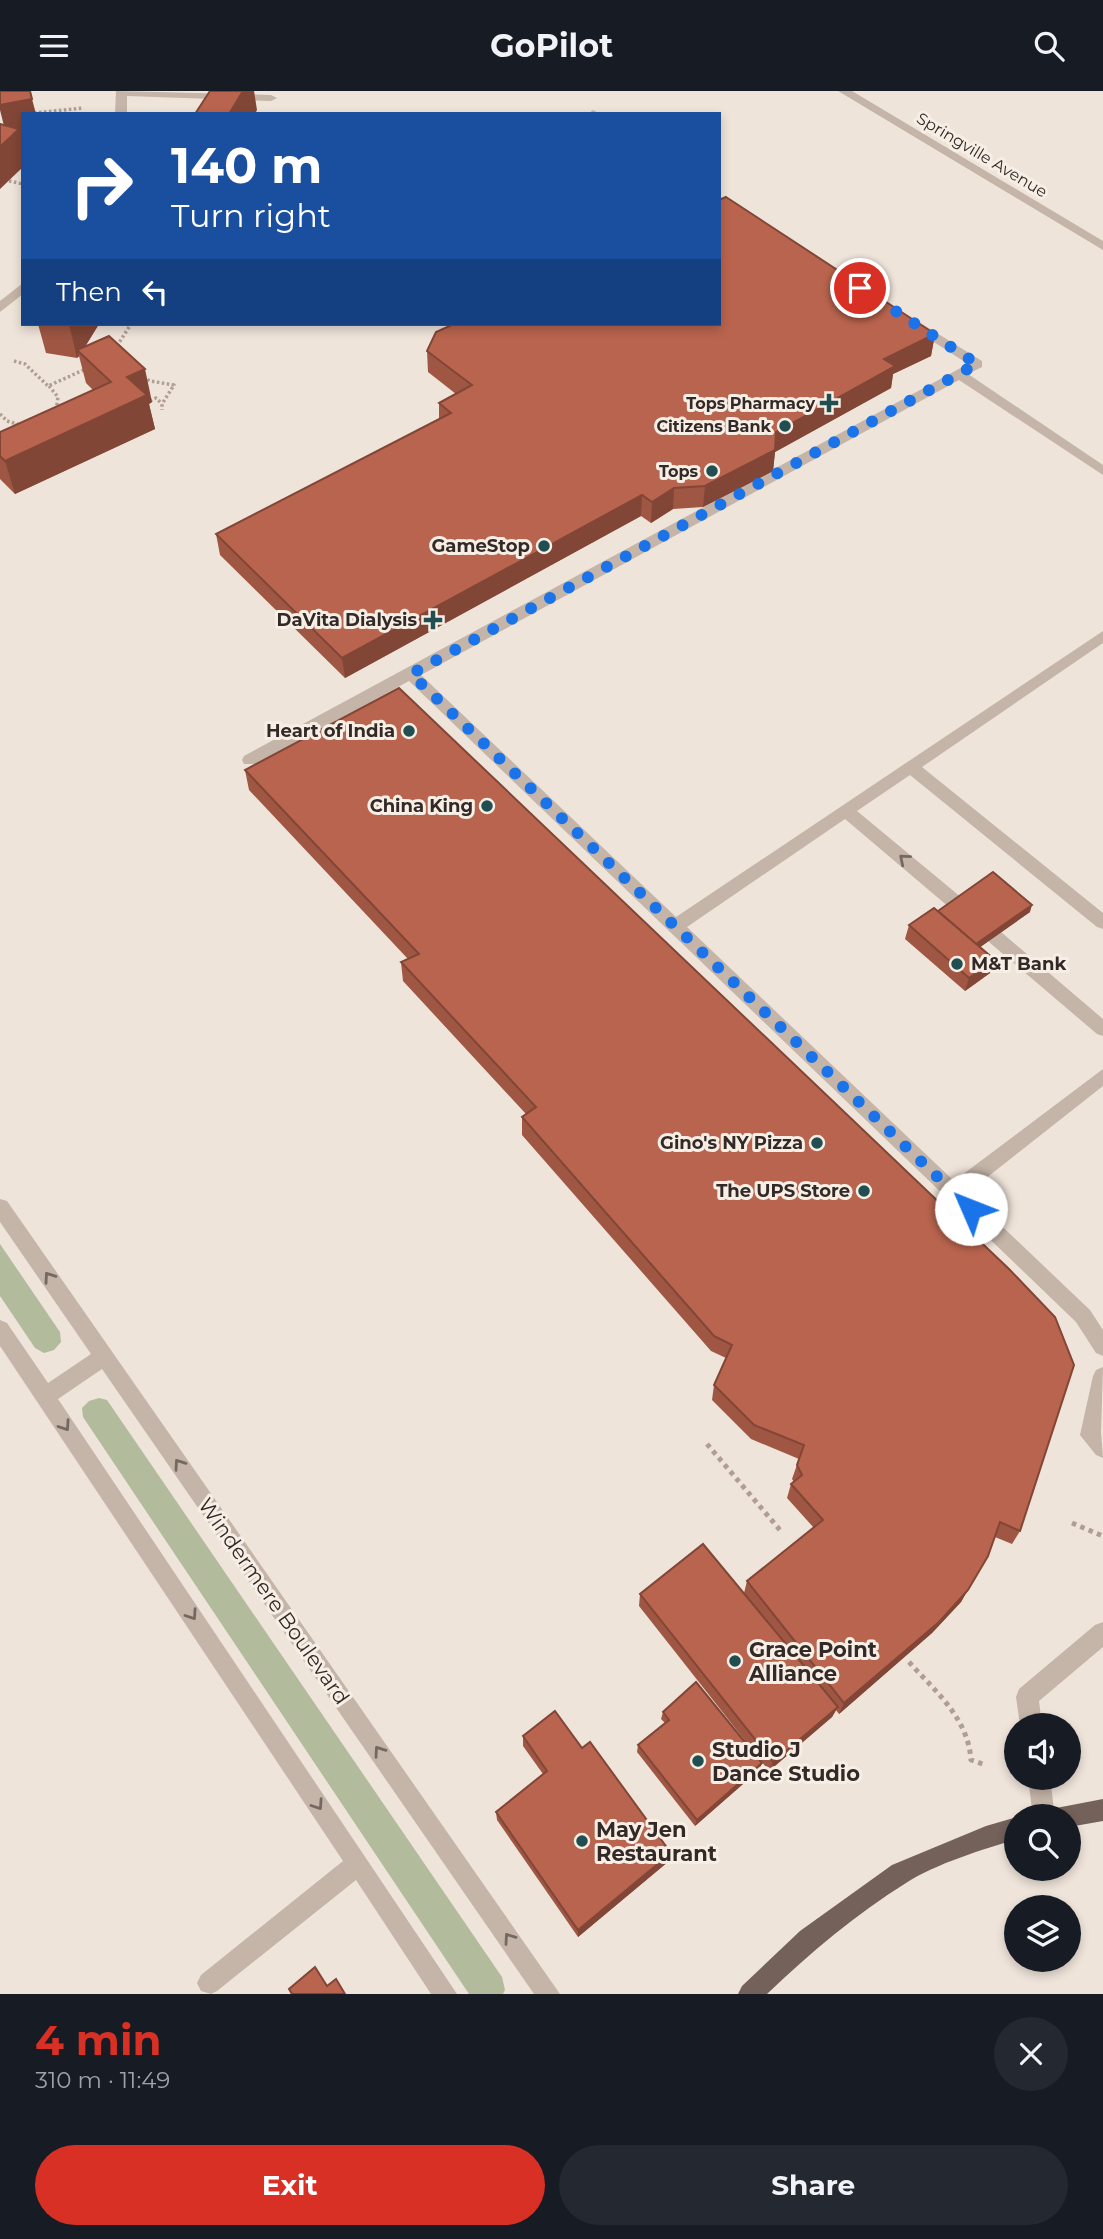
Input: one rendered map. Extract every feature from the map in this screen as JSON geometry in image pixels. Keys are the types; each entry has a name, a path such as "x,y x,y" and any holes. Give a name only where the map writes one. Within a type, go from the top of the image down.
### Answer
{"main road":[{"path":"1081,1814 1103,1810"},
{"path":"750,1994 808,1939 900,1873 1004,1832"}],"street":[{"path":"121,112 122,91 271,98"},
{"name":"Springville Avenue","path":"844,91 1103,246"},
{"path":"0,308 21,289"},
{"path":"250,760 977,364 906,318"},
{"path":"959,374 1103,471"},
{"path":"675,926 1103,636"},
{"path":"411,674 1083,1316 1103,1347"},
{"path":"911,767 1103,922"},
{"path":"846,810 956,903"},
{"path":"995,937 1103,1029"},
{"path":"953,1193 1103,1076"},
{"name":"Windermere Boulevard","path":"0,1207 548,1994"},
{"path":"0,1329 445,1994"},
{"path":"45,1396 104,1357"},
{"path":"1103,1376 1090,1435 1103,1448"},
{"path":"1029,1713 1027,1697 1103,1633"},
{"path":"209,1983 358,1864"}],"path":[{"path":"44,112 83,108"},
{"path":"9,181 21,184"},
{"path":"115,348 130,326"},
{"path":"14,361 34,371 60,402 54,413 48,417"},
{"path":"48,386 96,364"},
{"path":"138,374 150,381 174,385 162,407 156,398 150,401"},
{"path":"0,414 17,424 23,424"},
{"path":"14,431 17,424"},
{"path":"707,1444 780,1530"},
{"path":"1072,1523 1103,1536"},
{"path":"909,1662 966,1729 972,1744 971,1760 983,1764"}],"green space":[{"path":"0,1244 60,1332 61,1342 54,1350 44,1353 35,1348 0,1296"},
{"path":"99,1398 107,1400 502,1977 505,1990 503,1994 469,1994 83,1417 82,1408 89,1401"}],"building":[{"path":"0,91 30,91 32,99 0,105"},
{"path":"210,91 243,91 230,112 196,112"},
{"path":"0,124 19,129 0,147"},
{"path":"726,197 935,334 884,359 895,366 776,432 775,450 705,486 674,488 652,502 642,495 342,658 216,534 451,413 439,403 472,385 427,351 436,332 450,326 721,326 721,199"},
{"path":"109,336 145,369 127,377 147,395 5,461 0,456 0,432 111,382 77,350"},
{"path":"399,688 1009,1269 1055,1317 1074,1365 1020,1531 1000,1522 988,1556 968,1590 939,1622 844,1703 747,1581 823,1520 791,1484 802,1475 797,1465 804,1445 754,1425 714,1385 732,1345 714,1336 522,1117 536,1107 401,962 419,954 245,770"},
{"path":"993,872 1032,905 976,944 938,911"},
{"path":"934,908 995,960 969,978 909,925"},
{"name":"Grace Point Alliance","path":"703,1544 838,1707 773,1762 640,1594"},
{"name":"Studio J Dance Studio","path":"696,1682 762,1763 697,1820 638,1745 669,1720 663,1712"},
{"name":"May Jen Restaurant","path":"555,1711 582,1748 590,1742 671,1853 578,1930 496,1812 547,1771 523,1736"},
{"path":"315,1967 327,1986 336,1979 345,1994 292,1994 289,1989"}],"place":[{"name":"Tops Pharmacy","path":"829,403"},
{"name":"Citizens Bank","path":"785,426"},
{"name":"Tops","path":"712,471"},
{"name":"GameStop","path":"544,546"},
{"name":"DaVita Dialysis","path":"433,620"},
{"name":"Heart of India","path":"409,731"},
{"name":"China King","path":"487,806"},
{"name":"M&T Bank","path":"957,964"},
{"name":"Gino's NY Pizza","path":"817,1143"},
{"name":"The UPS Store","path":"864,1191"},
{"name":"Grace Point Alliance","path":"735,1661"},
{"name":"Studio J Dance Studio","path":"698,1761"},
{"name":"May Jen Restaurant","path":"582,1841"}],"route":[{"path":"860,288 977,364 411,674 971,1209"}]}
